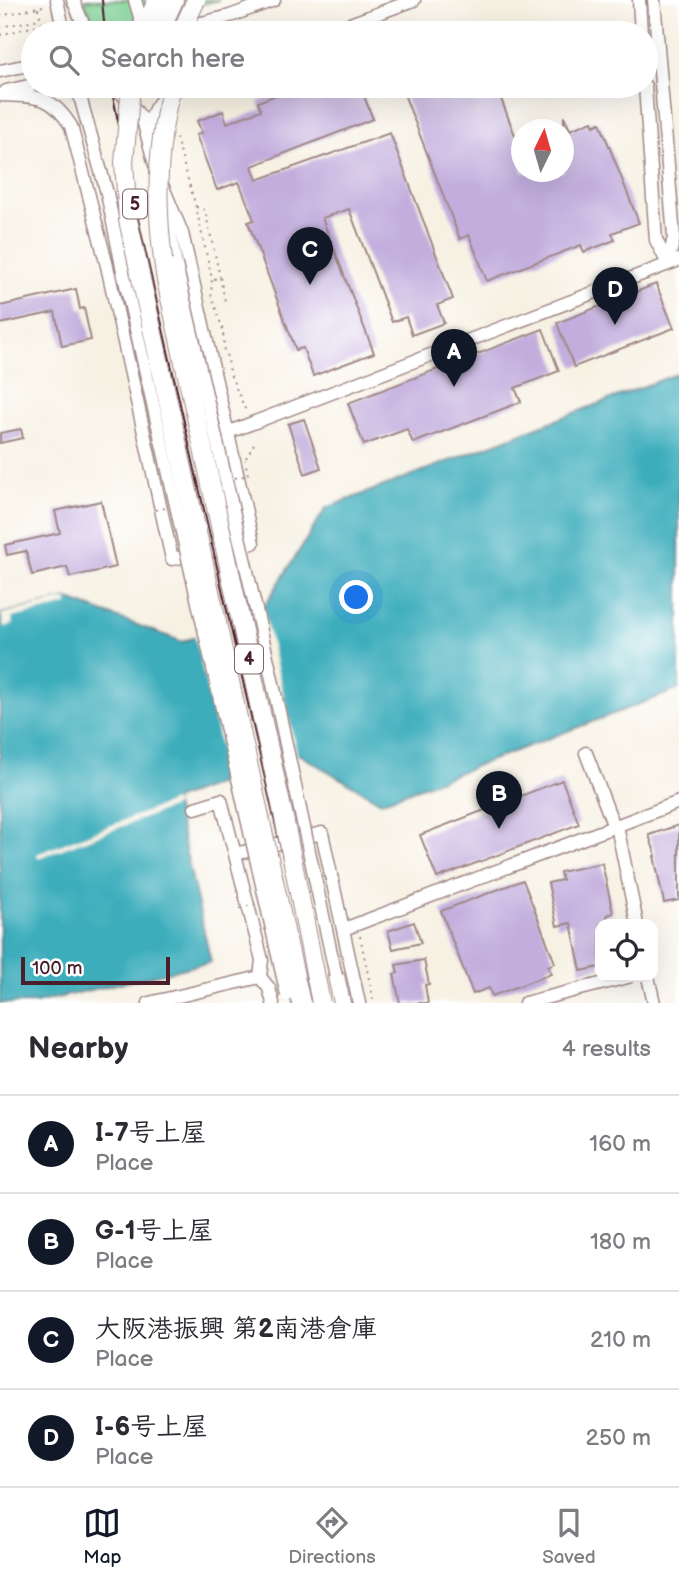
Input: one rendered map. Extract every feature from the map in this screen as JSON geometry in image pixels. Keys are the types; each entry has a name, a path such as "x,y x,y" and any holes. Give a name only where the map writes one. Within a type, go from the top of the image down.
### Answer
{"highway":[{"path":"147,21 156,0"},
{"path":"165,21 174,0"},
{"path":"186,21 196,0"},
{"path":"197,21 208,0"},
{"name":"4","path":"130,98 125,141 125,193 133,244 287,1001"},
{"name":"5","path":"141,98 135,149 135,196 149,322"},
{"name":"5","path":"161,98 154,144 152,192 159,262 172,316"},
{"name":"4","path":"170,98 160,148 158,193 160,238 172,316 283,813 321,1001"}],"main road":[{"path":"336,976 342,1003"}],"street":[{"path":"73,0 82,21"},
{"path":"135,0 141,21"},
{"path":"209,21 274,0"},
{"path":"359,21 414,0"},
{"path":"639,0 640,21"},
{"path":"654,0 656,21"},
{"path":"52,3 59,21"},
{"path":"658,47 674,237 673,262"},
{"path":"0,71 21,67"},
{"path":"0,94 21,88"},
{"path":"0,94 21,96"},
{"path":"40,98 61,110 71,126 107,266 172,559 253,543 182,233 156,169"},
{"path":"80,98 107,193 287,1001"},
{"path":"126,98 143,120 148,132 176,265 270,670 336,976"},
{"path":"148,132 156,104 162,98"},
{"path":"646,98 656,240 673,262"},
{"path":"229,432 673,262"},
{"path":"586,753 615,826 636,919"},
{"path":"195,808 221,800 262,960 260,977 287,1001"},
{"path":"344,929 679,802"},
{"path":"235,854 322,833 359,1003"},
{"path":"149,1003 260,977"},
{"path":"525,1003 564,998 613,982"},
{"path":"649,982 654,1003"}],"path":[{"path":"0,16 52,3"},
{"path":"30,21 40,19 38,7"},
{"path":"0,27 21,23"},
{"path":"0,35 21,31"},
{"path":"175,136 196,208 212,279 211,294 223,330 224,351 230,374 246,411"},
{"path":"196,208 205,210 225,301"},
{"path":"212,279 220,277"},
{"path":"232,479 248,475 245,460 254,444"},
{"path":"156,510 166,508"},
{"path":"240,908 258,903"},
{"path":"360,936 374,1003"}],"green space":[{"path":"84,0 219,0 134,21 95,21"}],"water":[{"path":"679,373 679,689 381,802 298,754 174,800 211,962 35,1003 0,1003 0,614 67,599 183,642 265,605 326,508"}],"pier":[{"path":"67,599 68,605 12,618 13,625 4,627 1,614"},
{"path":"262,603 298,758 229,784 194,633"},
{"path":"174,801 176,806 38,858 37,854"}],"building":[{"path":"268,98 365,98 373,119 252,166 257,180 390,133 453,299 437,305 444,323 412,335 406,317 392,322 349,209 322,218 374,353 313,376 303,348 296,350 248,222 254,220 239,182 217,190 196,135 202,133 197,121 223,111 227,123 261,110 258,102"},
{"path":"406,98 501,98 511,125 511,182 574,182 574,128 592,121 594,126 600,123 639,223 612,233 615,240 584,252 581,245 487,281 469,235 460,239"},
{"path":"656,284 674,328 574,367 557,323"},
{"path":"76,289 80,309 84,308 91,340 62,346 55,312 0,324 0,306"},
{"path":"543,329 559,371 515,388 521,402 413,443 407,429 364,445 348,403"},
{"path":"304,419 321,468 305,474 288,424"},
{"path":"21,429 23,438 0,443 0,433"},
{"path":"101,501 116,567 70,577 67,567 32,575 26,551 7,555 5,545 60,533 55,511"},
{"path":"562,780 579,824 437,878 420,835"},
{"path":"679,825 679,900 664,903 656,856 649,835"},
{"path":"602,863 613,913 607,915 608,919 595,919 595,968 581,971 571,923 557,926 548,883 562,880 560,872"},
{"path":"523,880 555,963 548,966 551,974 492,996 489,988 473,994 441,911"},
{"path":"414,922 421,943 393,949 388,931"},
{"path":"424,960 429,984 425,985 428,1003 400,1003 394,974 398,973 396,965"}],"tram line":[{"path":"102,0 104,21"},
{"path":"113,98 133,197 316,1003"}],"place":[{"name":"大阪港振興 第2南港倉庫","path":"310,285"},
{"name":"I-6号上屋","path":"615,325"},
{"name":"I-7号上屋","path":"454,387"},
{"name":"G-1号上屋","path":"499,829"}]}
